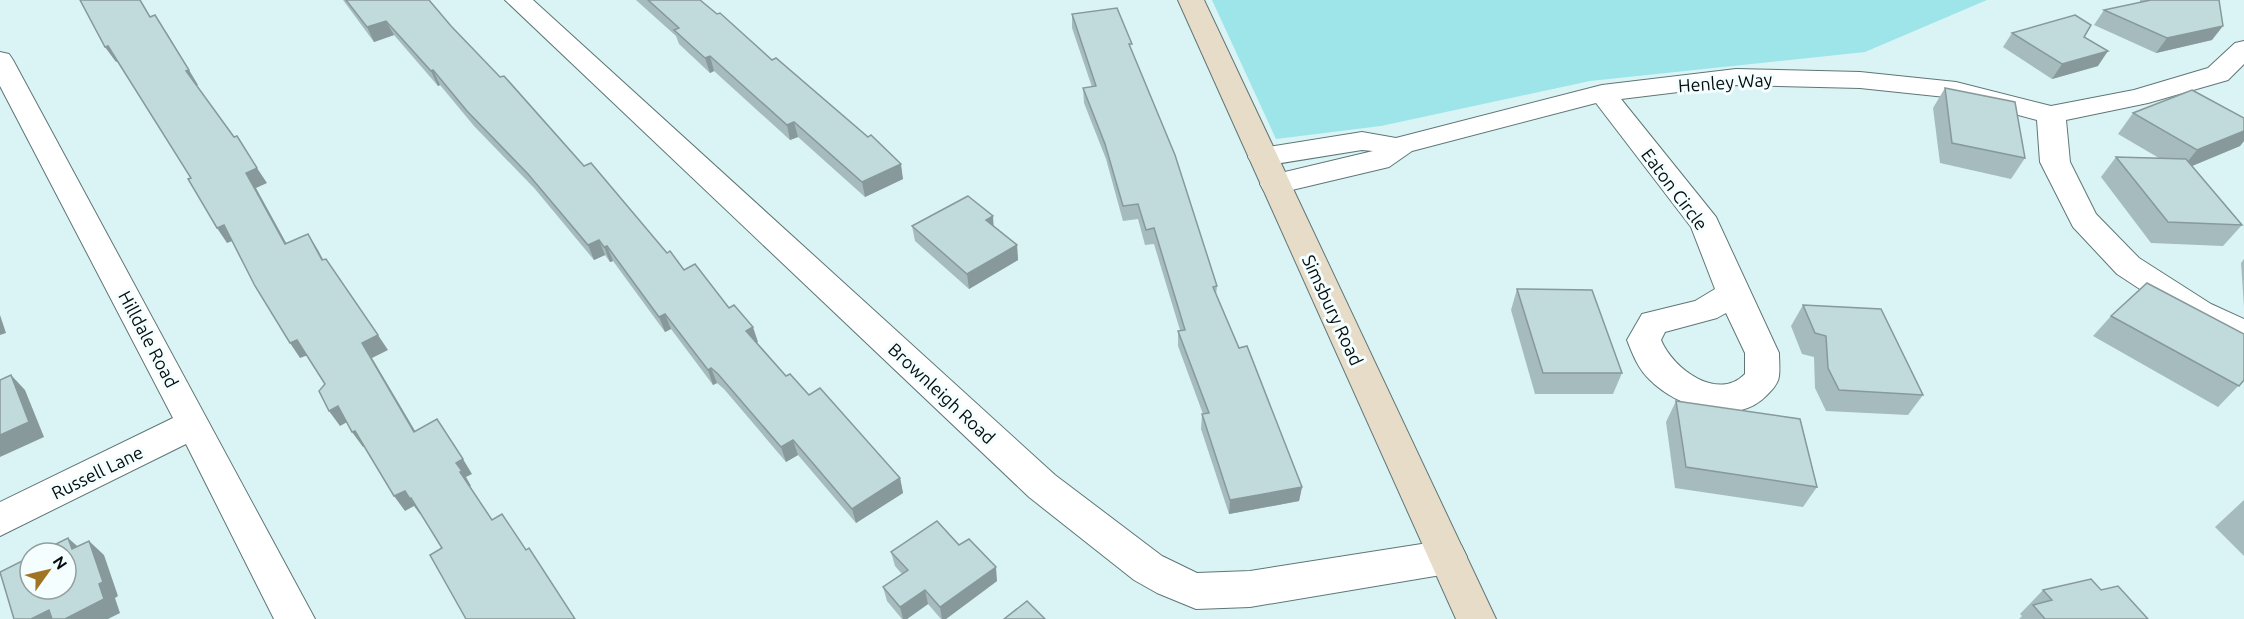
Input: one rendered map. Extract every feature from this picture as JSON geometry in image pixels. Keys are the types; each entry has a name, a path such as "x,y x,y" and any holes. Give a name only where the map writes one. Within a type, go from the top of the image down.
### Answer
{"main road":[{"name":"Simsbury Road","path":"1191,0 1476,619"}],"street":[{"name":"Brownleigh Road","path":"518,0 1042,486 1097,530 1171,581 1196,591 1230,591 1447,557"},
{"name":"Henley Way","path":"1269,170 1379,160 1402,145 1602,93 1736,77 1860,80 1956,90 2052,115 2138,97 2218,74 2244,49"},
{"name":"Hilldale Road","path":"0,60 296,619"},
{"name":"Eaton Circle","path":"1602,93 1705,224 1733,293"},
{"path":"2052,115 2055,162 2084,220 2128,266 2199,312 2244,333"},
{"name":"Russell Lane","path":"0,520 194,424"}],"shaded area":[{"path":"1212,0 1987,0 1865,52 1590,81 1381,126 1276,139"}],"building":[{"path":"80,0 140,0 150,17 155,15 189,70 186,71 234,137 237,136 257,168 246,173 285,244 308,234 322,260 326,259 378,335 362,343 414,432 437,419 463,459 456,463 462,471 460,472 492,520 502,514 526,550 529,548 575,619 466,619 430,555 442,548 411,498 405,491 394,496 355,431 352,432 338,406 329,411 319,391 325,384 297,340 290,343 255,286 224,225 217,228 188,179 191,178 108,46 105,47"},
{"path":"346,0 429,0 500,77 504,76 584,166 591,163 667,253 670,251 684,270 695,264 729,308 734,305 753,327 746,331 786,376 790,374 809,395 820,388 900,478 852,509 793,440 781,447 718,374 711,368 708,370 665,314 659,317 607,246 604,247 599,240 588,245 528,174 467,111 433,70 431,71 386,21 367,27"},
{"path":"648,0 700,0 717,14 720,13 772,60 776,58 868,137 871,135 901,164 862,182 794,122 787,125 710,56 705,58 674,30 679,28"},
{"path":"2151,0 2219,0 2223,26 2167,38 2104,10"},
{"path":"1117,8 1132,44 1129,44 1175,155 1217,286 1213,287 1239,348 1247,346 1302,487 1230,500 1202,414 1209,413 1178,331 1185,330 1154,228 1146,230 1138,204 1123,206 1105,144 1083,88 1096,86 1072,14"},
{"path":"2075,15 2091,25 2084,37 2108,51 2062,64 2012,33"},
{"path":"1945,88 2015,102 2025,158 1952,143"},
{"path":"2192,90 2244,118 2244,131 2197,150 2133,113"},
{"path":"2116,157 2186,159 2242,225 2168,222"},
{"path":"968,196 993,216 986,220 1017,245 967,274 912,226"},
{"path":"2147,283 2244,334 2244,380 2239,386 2111,316"},
{"path":"1517,289 1592,290 1622,373 1543,373"},
{"path":"1803,305 1881,309 1923,395 1839,390 1828,368 1826,336 1815,333"},
{"path":"11,375 29,422 0,435 0,380"},
{"path":"1676,401 1800,419 1817,487 1686,467"},
{"path":"937,521 959,545 969,539 996,567 940,607 925,590 900,607 883,587 908,570 891,552"},
{"path":"89,541 103,582 99,584 104,599 65,619 52,619 49,610 31,619 14,619 0,572 18,563 18,601 78,601 78,546"},
{"path":"2091,579 2101,590 2118,586 2148,619 2045,619 2033,605 2052,600 2043,590"},
{"path":"1027,601 1045,619 1004,619"}]}
